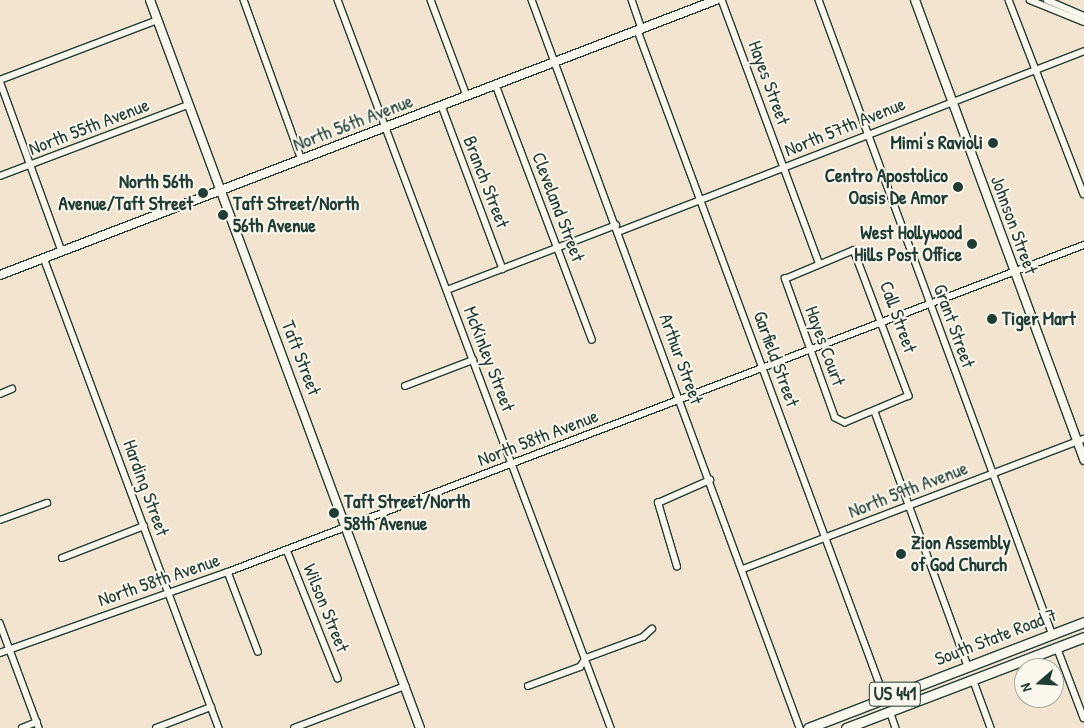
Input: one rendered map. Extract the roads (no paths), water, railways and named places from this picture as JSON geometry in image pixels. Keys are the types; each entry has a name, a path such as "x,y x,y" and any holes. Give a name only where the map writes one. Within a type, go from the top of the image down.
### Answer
{"main road":[{"name":"South State Road 7","path":"808,728 1084,622"},
{"name":"South State Road 7","path":"846,728 1084,637"},
{"path":"973,679 982,660"},
{"path":"957,685 968,666"}],"street":[{"name":"Taft Street","path":"150,0 420,728"},
{"path":"244,0 302,160"},
{"name":"McKinley Street","path":"338,0 384,128 447,290 611,728"},
{"path":"432,0 466,96"},
{"name":"Arthur Street","path":"532,0 800,728"},
{"name":"Garfield Street","path":"632,0 640,30 884,698"},
{"name":"North 56th Avenue","path":"0,275 716,0"},
{"name":"Hayes Street","path":"722,0 819,262"},
{"name":"Grant Street","path":"819,0 1052,634"},
{"name":"Johnson Street","path":"915,0 1014,272 1080,440 1084,460"},
{"path":"1009,0 1038,69 1084,194"},
{"path":"1030,0 1084,22"},
{"path":"1047,0 1084,16"},
{"path":"62,251 0,80 158,20"},
{"name":"North 57th Avenue","path":"447,290 558,247 702,200 1084,51"},
{"name":"Cleveland Street","path":"496,85 592,339"},
{"name":"North 55th Avenue","path":"0,176 188,105"},
{"name":"Branch Street","path":"442,106 503,268"},
{"name":"North 58th Avenue","path":"0,653 287,550 1084,245"},
{"name":"Call Street","path":"819,262 854,250 883,322 909,396 875,412"},
{"name":"Harding Street","path":"44,258 219,728"},
{"name":"Hayes Court","path":"819,262 785,279 810,350 840,422 875,412"},
{"path":"405,386 473,360"},
{"path":"0,394 12,389"},
{"path":"875,412 968,666"},
{"name":"North 59th Avenue","path":"743,569 1080,440"},
{"path":"677,567 658,503 710,480"},
{"path":"0,520 47,503"},
{"path":"62,558 144,526"},
{"name":"Wilson Street","path":"287,550 338,678"},
{"path":"228,572 258,651"},
{"path":"0,623 38,725 22,728"},
{"path":"528,686 580,667 586,658 643,637 652,629"},
{"path":"1057,647 1084,718"},
{"path":"973,679 992,728"},
{"path":"294,728 405,686"},
{"path":"156,728 212,707"},
{"path":"890,711 896,728"}],"place":[{"name":"Mimi's Ravioli","path":"993,143"},
{"name":"Centro Apostolico Oasis De Amor","path":"958,187"},
{"name":"North 56th Avenue/Taft Street","path":"203,193"},
{"name":"Taft Street/North 56th Avenue","path":"223,215"},
{"name":"West Hollywood Hills Post Office","path":"972,244"},
{"name":"Tiger Mart","path":"992,319"},
{"name":"Taft Street/North 58th Avenue","path":"334,513"},
{"name":"Zion Assembly of God Church","path":"901,554"}]}
